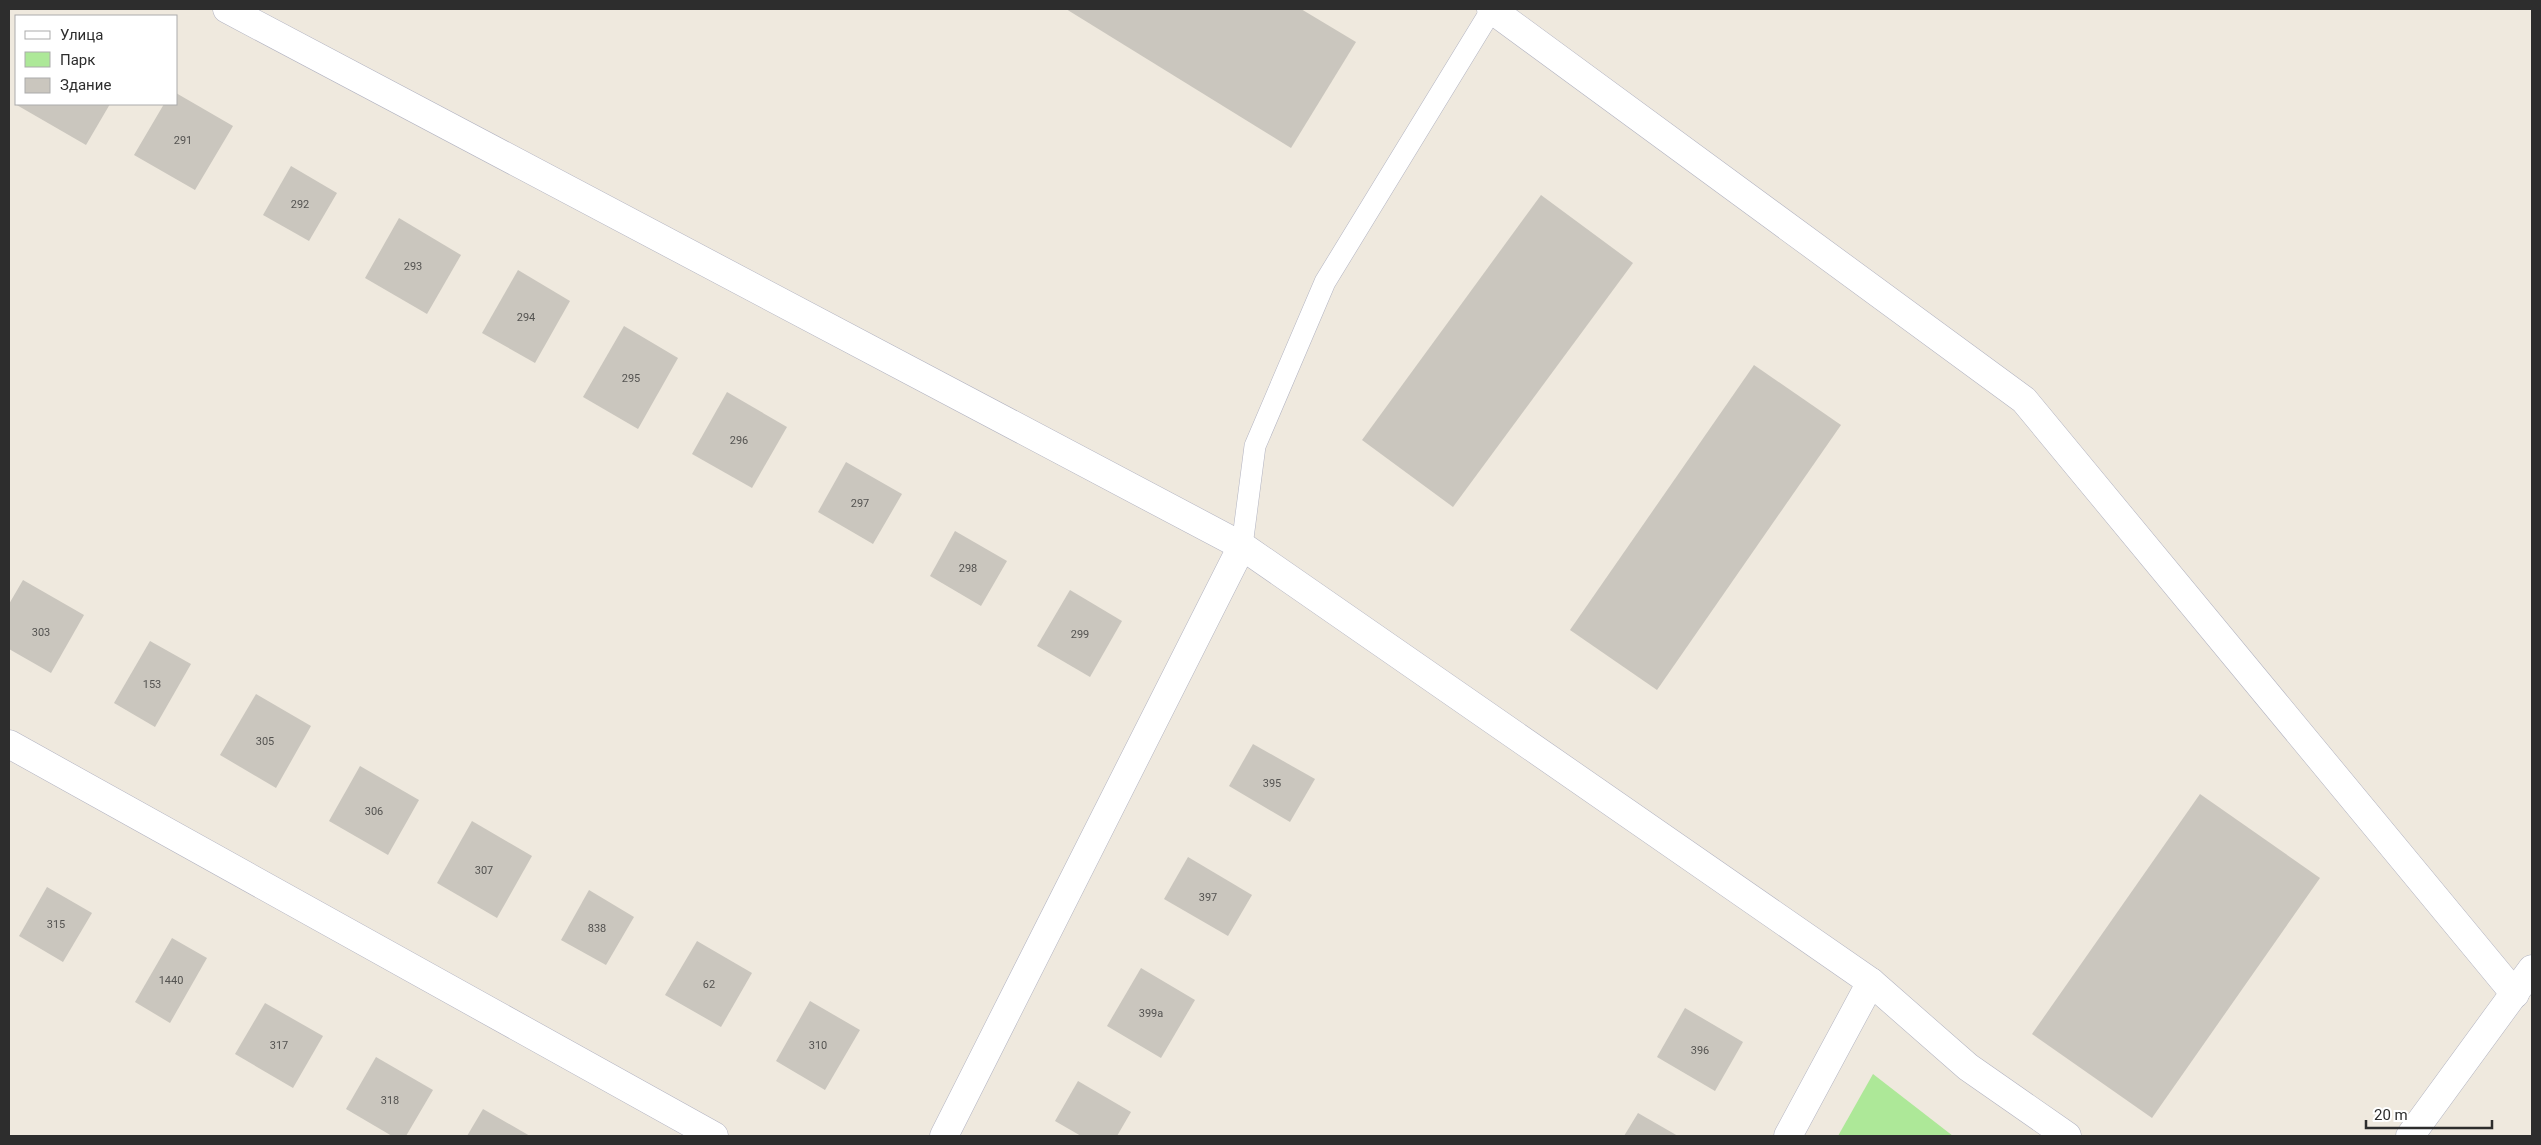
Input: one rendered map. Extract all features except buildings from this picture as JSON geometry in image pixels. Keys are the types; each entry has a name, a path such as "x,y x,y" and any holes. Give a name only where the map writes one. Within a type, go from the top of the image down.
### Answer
{"street":[{"path":"227,9 1242,546 1871,982 1968,1067 2067,1136"},
{"path":"1492,9 2024,400 2515,994"},
{"path":"944,1136 1242,546"},
{"path":"9,744 714,1136"},
{"path":"2410,1136 2532,969"},
{"path":"1788,1136 1871,982"}],"lane":[{"path":"1242,546 1255,446 1325,282 1492,9"}],"green space":[{"path":"1873,1074 1953,1136 1838,1136"}]}
